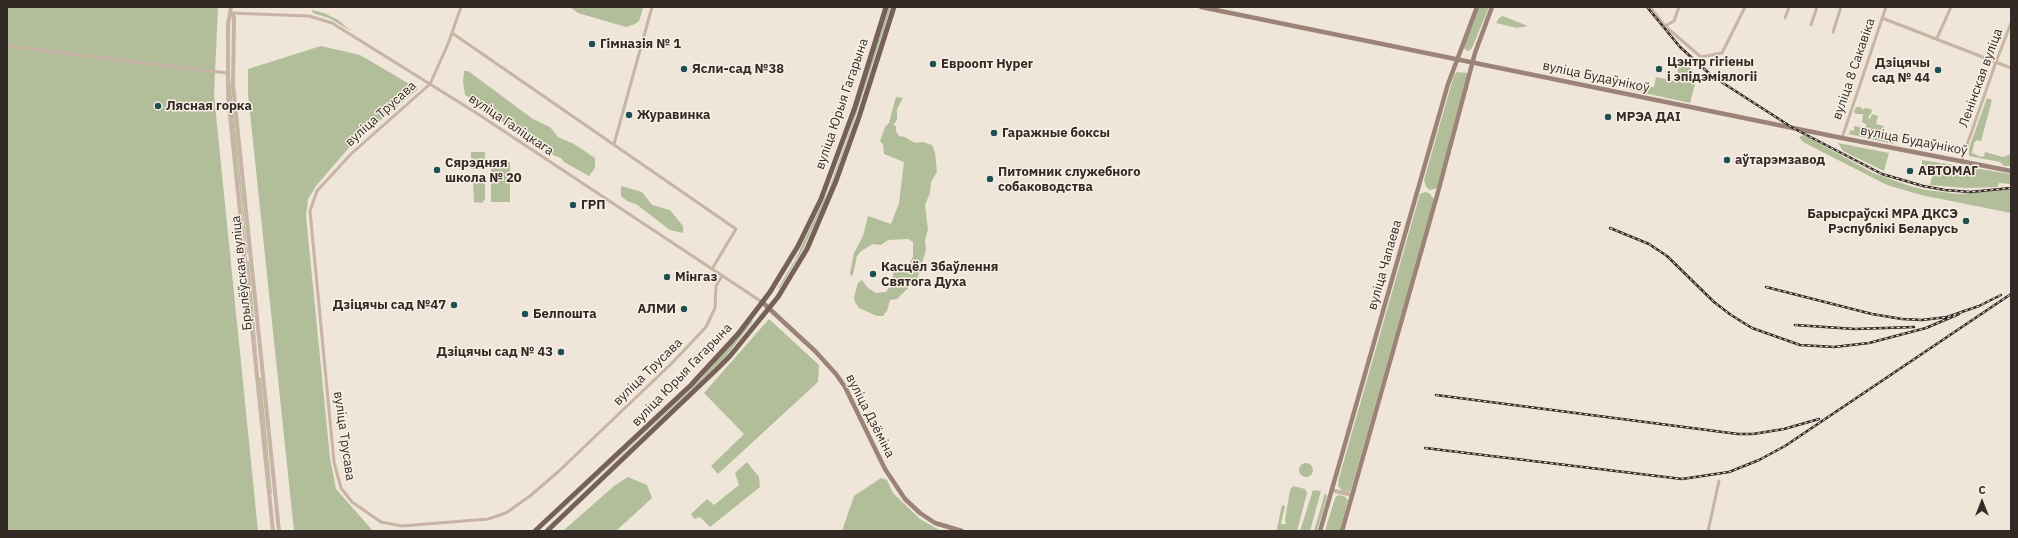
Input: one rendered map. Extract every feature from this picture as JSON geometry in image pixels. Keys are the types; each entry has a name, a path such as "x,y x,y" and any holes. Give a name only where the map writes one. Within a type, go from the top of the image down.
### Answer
{"main road":[{"name":"вуліца Юрыя Гагарына","path":"536,531 691,385 738,334 762,302 798,246 821,199 855,107 886,7"},
{"name":"вуліца Юрыя Гагарына","path":"547,531 721,365 769,308 797,267 822,216 852,138 894,7"},
{"name":"вуліца Будаўнікоў","path":"1201,7 1456,60 2011,171"},
{"name":"вуліца Чапаева","path":"1320,531 1456,60 1477,7"},
{"path":"1342,531 1438,192 1472,63 1492,7"},
{"name":"вуліца Дзёміна","path":"762,302 815,351 836,374 845,388 885,468 905,499 920,513 934,523 962,531"}],"street":[{"name":"Брылёўская вуліца","path":"231,7 228,17 227,73 273,531"},
{"name":"вуліца Трусава","path":"461,7 448,44 430,84 351,154 317,191 310,211 310,224 336,471 344,493 361,510 381,522 402,526 488,519 506,513 530,496 559,471 690,344 710,322 714,308 716,286 722,276"},
{"path":"614,144 652,7"},
{"path":"1650,7 1665,26 1702,57 1722,53 1745,7"},
{"path":"1665,26 1674,21 1680,7"},
{"path":"1785,18 1789,7"},
{"path":"1811,25 1817,7"},
{"path":"1832,32 1841,7"},
{"name":"вуліца 8 Сакавіка","path":"1842,138 1886,7"},
{"path":"1937,38 1952,7"},
{"name":"Брылёўская вуліца","path":"230,13 234,17 232,74 279,531"},
{"name":"вуліца Галіцкага","path":"230,13 298,15 323,20 430,84 762,302"},
{"path":"1882,18 1937,38 2011,68"},
{"name":"Ленінская вуліца","path":"1961,162 2011,23"},
{"path":"452,33 736,229 712,270"},
{"path":"7,46 232,74"},
{"path":"245,257 251,256"},
{"path":"1708,531 1719,481"},
{"path":"1331,490 1352,495"},
{"path":"270,497 275,496"}],"green space":[{"path":"7,7 218,7 214,95 258,531 7,531"},
{"path":"570,7 643,8 639,21 626,27 578,13"},
{"path":"888,7 891,7 851,130 830,190 803,249 779,289 778,288 795,260 829,189 850,130"},
{"path":"1479,7 1489,7 1472,48 1469,51 1463,48"},
{"path":"312,10 324,13 338,20 351,31 329,18 313,13"},
{"path":"1503,16 1528,26 1517,28 1496,23 1499,18"},
{"path":"321,46 360,55 418,89 353,143 316,186 308,199 306,216 330,458 336,489 373,531 294,531 248,94 248,69"},
{"path":"1681,57 1697,76 1690,103 1626,89 1626,86 1630,82 1637,82 1644,87 1654,87 1656,77 1675,81"},
{"path":"464,71 468,71 533,119 550,127 558,137 574,144 595,158 595,168 589,176 564,162 561,158 553,155 544,147 487,112 483,102 479,103 465,95 463,82"},
{"path":"1457,72 1467,73 1467,75 1437,188 1430,190 1426,187 1424,180 1454,75"},
{"path":"230,77 248,253 247,254 229,90"},
{"path":"896,97 903,98 897,109 897,120 893,125 896,126 896,131 899,136 905,137 915,143 923,142 932,145 935,153 937,172 931,182 930,193 925,205 928,230 925,240 926,250 916,283 909,287 897,299 890,300 887,311 883,316 877,316 859,308 855,302 854,297 858,283 862,280 868,288 876,293 886,292 891,285 895,266 899,263 908,266 913,257 913,242 908,239 888,240 881,245 873,244 861,251 857,256 853,275 851,276 850,273 854,253 863,236 868,216 891,224 899,203 904,162 884,154 883,144 880,141 885,127 889,123"},
{"path":"1987,98 1992,100 1981,141 1977,140 1974,143 1972,153 1981,157 1984,156 1985,152 2003,157 2011,154 2011,166 2004,166 2000,162 1969,156 1969,148"},
{"path":"1856,107 1861,107 1862,110 1865,108 1871,109 1872,112 1868,117 1870,119 1872,114 1878,116 1876,124 1884,126 1882,134 1893,138 1893,144 1849,134 1850,130 1854,131 1854,126 1864,128 1867,125 1862,122 1863,114 1856,114 1854,112"},
{"path":"1804,135 1873,173 1910,186 1926,190 1959,194 2011,189 2011,213 1921,195 1887,185 1803,142 1799,137"},
{"path":"1838,143 1889,153 1884,171 1843,151"},
{"path":"471,152 485,152 485,160 471,160"},
{"path":"1922,160 2011,174 2011,184 1999,183 1998,187 1966,188 1930,185 1933,173 1929,167 1922,165"},
{"path":"471,161 485,161 485,169 471,169"},
{"path":"491,162 510,162 510,202 491,202"},
{"path":"476,179 482,179 485,182 485,199 482,203 474,202 473,181"},
{"path":"621,186 642,192 652,205 670,210 683,226 683,233 670,230 636,204 627,201 621,196"},
{"path":"1425,192 1429,193 1434,199 1351,490 1350,492 1342,491 1338,486 1339,478 1420,194"},
{"path":"247,261 249,261 259,374"},
{"path":"769,319 819,365 818,382 718,474 711,466 744,434 704,393"},
{"path":"752,320 753,321 726,356 710,372 540,531 700,380"},
{"path":"259,378 261,378 272,494 271,493"},
{"path":"747,462 759,477 760,487 710,527 700,517 694,519 691,514 707,499 714,505 739,485 735,473"},
{"path":"1306,463 1311,465 1313,470 1311,475 1306,477 1301,475 1299,470 1301,465"},
{"path":"628,477 647,485 652,498 616,531 563,531 614,486"},
{"path":"881,478 887,480 893,493 920,519 941,531 842,531 854,496"},
{"path":"1293,486 1305,489 1307,493 1297,531 1275,531 1277,529 1282,505 1285,506 1281,524 1286,524 1285,520 1290,490"},
{"path":"1313,490 1321,491 1310,531 1300,531"},
{"path":"1325,493 1327,496 1317,531 1314,531"},
{"path":"1338,495 1344,496 1348,500 1340,531 1325,531 1335,498"}],"railway":[{"path":"1647,7 1680,47 1712,76 1793,128 1882,174 1923,186 1945,190 1970,192 2011,188"},
{"path":"1610,228 1649,244 1667,256 1714,302 1752,328 1800,345 1834,347 1869,343 1926,328 1959,314"},
{"path":"1766,287 1872,314 1902,319 1922,320 1947,317 1979,306 2001,295"},
{"path":"1425,448 1682,479 1729,472 1759,460 1785,446 2011,294"},
{"path":"1795,325 1855,329 1914,327"},
{"path":"1436,395 1738,434 1753,434 1784,429 1819,419"}],"place":[{"name":"Гімназія № 1","path":"592,44"},
{"name":"Евроопт Hyper","path":"933,64"},
{"name":"Ясли-сад №38","path":"684,69"},
{"name":"Цэнтр гігіены і эпідэміялогіі","path":"1659,69"},
{"name":"Дзіцячы сад № 44","path":"1938,70"},
{"name":"Лясная горка","path":"158,106"},
{"name":"Журавинка","path":"629,115"},
{"name":"МРЭА ДАІ","path":"1608,117"},
{"name":"Гаражные боксы","path":"994,133"},
{"name":"аўтарэмзавод","path":"1727,160"},
{"name":"Сярэдняя школа № 20","path":"437,170"},
{"name":"АВТОМАГ","path":"1910,171"},
{"name":"Питомник служебного собаководства","path":"990,179"},
{"name":"ГРП","path":"573,205"},
{"name":"Барысраўскі МРА ДКСЭ Рэспублікі Беларусь","path":"1966,221"},
{"name":"Касцёл Збаўлення Святога Духа","path":"873,274"},
{"name":"Мінгаз","path":"667,277"},
{"name":"Дзіцячы сад №47","path":"454,305"},
{"name":"АЛМИ","path":"684,309"},
{"name":"Белпошта","path":"525,314"},
{"name":"Дзіцячы сад № 43","path":"561,352"}]}
